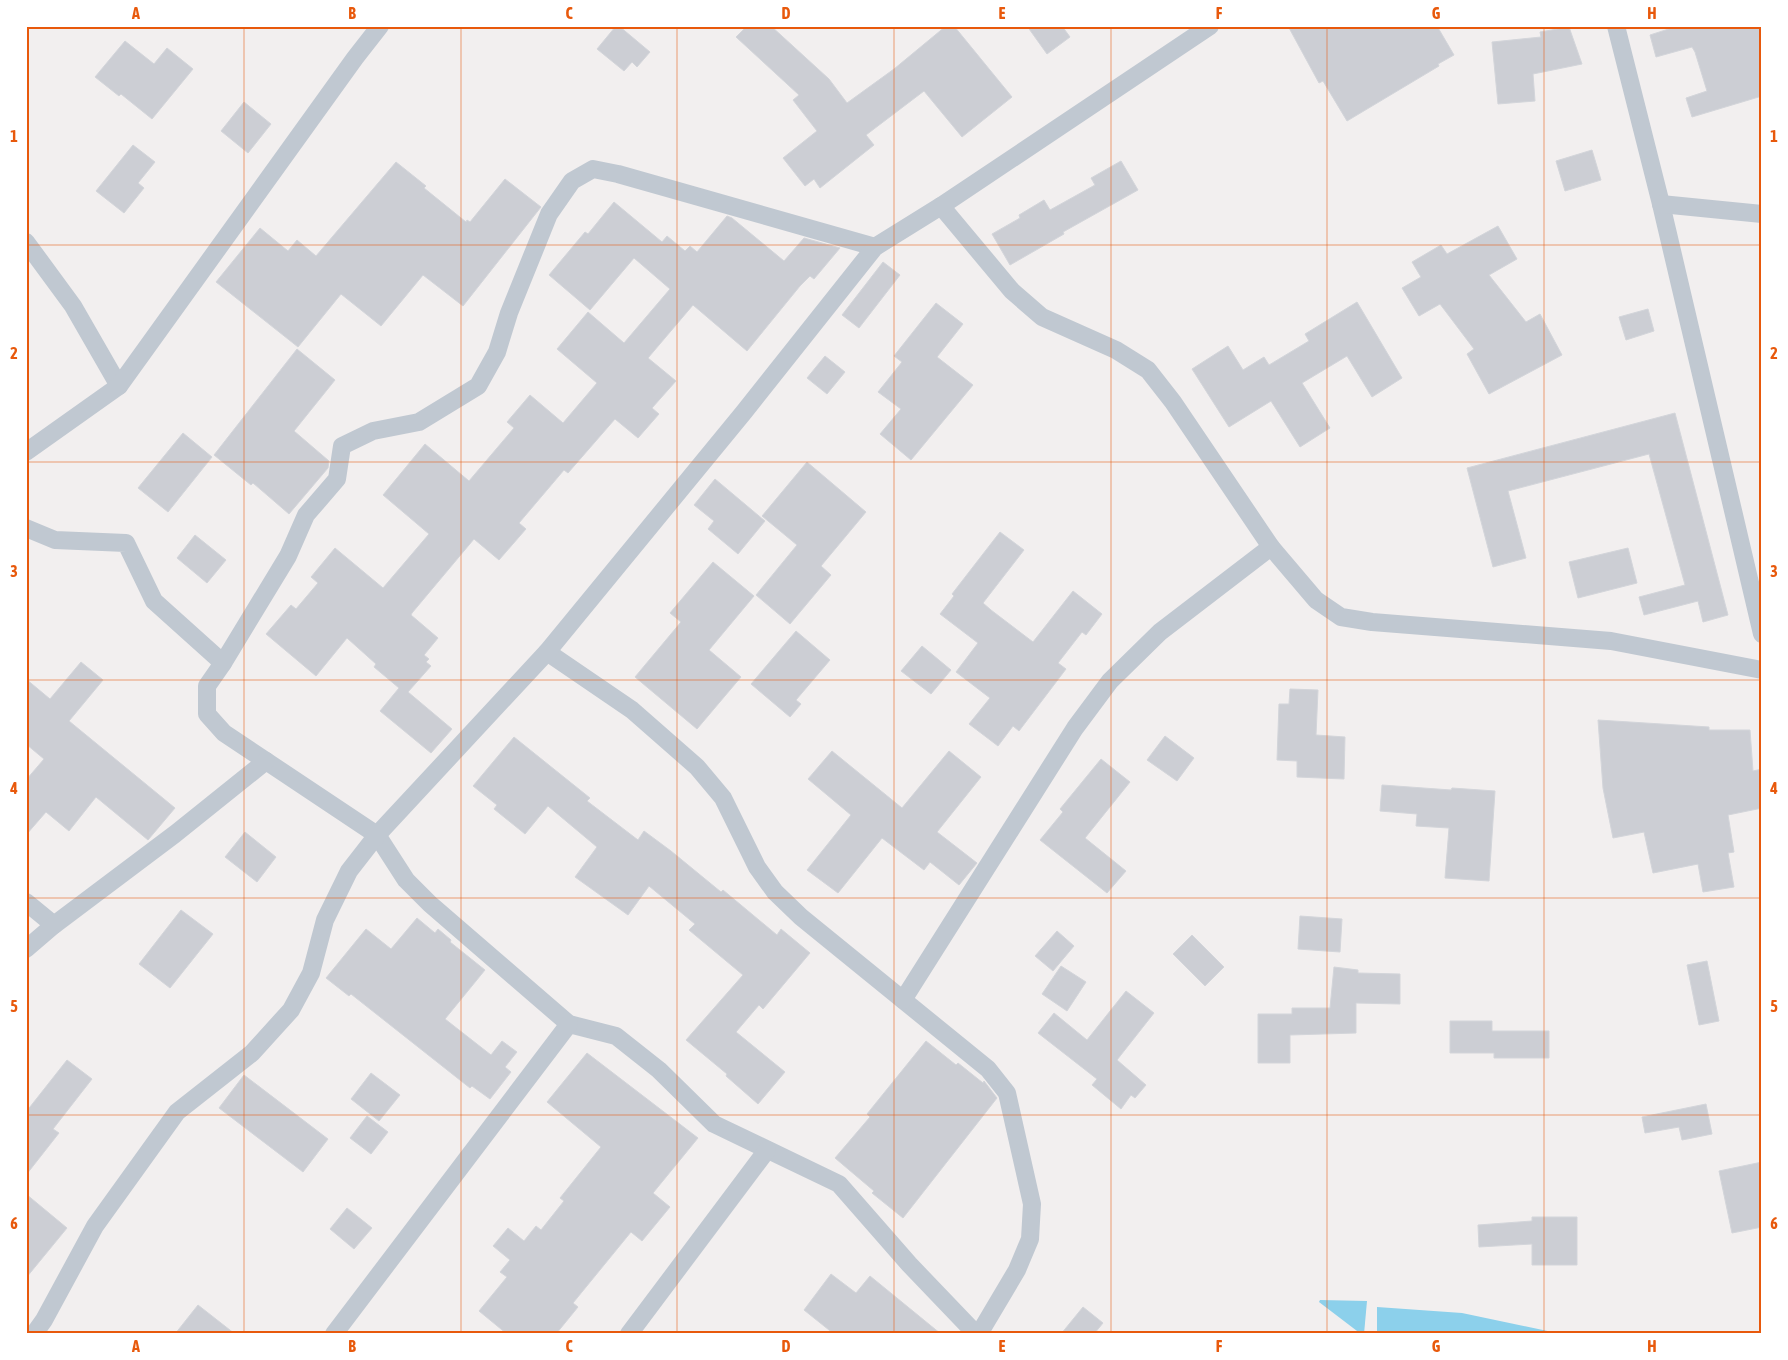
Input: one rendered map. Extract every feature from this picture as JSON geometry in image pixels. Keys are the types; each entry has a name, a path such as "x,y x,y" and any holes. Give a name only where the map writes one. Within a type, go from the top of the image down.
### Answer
{"street":[{"path":"26,452 119,386 354,58 380,26"},
{"path":"34,1334 44,1320 95,1226 176,1112 252,1053 291,1010 311,974 325,920 349,871 377,835 547,652 744,412 875,247 941,206 1210,26"},
{"path":"1616,26 1661,204 1762,634"},
{"path":"547,652 632,710 697,767 723,798 757,868 774,892 988,1068 1007,1093 1032,1204 1030,1239 1017,1270 978,1334 909,1264 839,1184 714,1124 659,1070 616,1036 569,1024 430,904 406,880 377,835 224,733 207,714 207,686 288,556 306,515 337,479 342,446 373,430 419,422 478,386 497,352 509,313 549,214 572,181 593,169 618,174 875,247"},
{"path":"1661,204 1762,214"},
{"path":"941,206 1012,291 1042,317 1116,350 1148,370 1173,402 1271,547 1316,600 1341,617 1372,622 1612,641 1762,670"},
{"path":"26,242 73,306 119,386"},
{"path":"26,528 55,540 126,543 154,602 223,663"},
{"path":"903,1000 1075,728 1110,681 1160,632 1271,547"},
{"path":"26,950 54,925 175,834 266,761"},
{"path":"26,902 54,925"},
{"path":"334,1334 569,1024"},
{"path":"629,1334 767,1150"}],"water":[{"path":"1320,1300 1367,1301 1364,1334 1361,1334 1319,1302"},
{"path":"1377,1307 1462,1313 1557,1333 1377,1334"}],"building":[{"path":"616,26 619,26 650,52 637,67 632,62 624,71 597,49"},
{"path":"747,26 771,26 829,79 847,103 894,69 946,26 954,26 1012,97 962,137 924,91 866,135 874,145 820,188 814,179 805,186 783,158 817,131 793,100 799,95 736,37"},
{"path":"1027,26 1062,26 1070,37 1047,54"},
{"path":"1288,26 1437,26 1454,55 1347,121 1323,81 1319,83"},
{"path":"1678,26 1762,26 1762,96 1692,117 1686,98 1707,91 1695,52 1692,47 1656,57 1650,35"},
{"path":"1569,27 1582,64 1533,74 1535,101 1498,104 1492,42 1541,37 1540,32"},
{"path":"125,41 154,64 167,48 193,69 152,119 121,94 119,96 95,77"},
{"path":"244,102 271,124 248,153 221,131"},
{"path":"133,145 155,162 138,183 144,188 124,213 96,191"},
{"path":"1592,150 1601,180 1565,191 1556,161"},
{"path":"1121,161 1138,190 1063,232 1064,234 1010,265 992,234 1020,218 1019,215 1044,200 1050,210 1095,185 1091,178"},
{"path":"396,162 426,186 424,188 466,222 467,220 470,222 505,179 541,207 463,306 423,275 381,326 341,294 298,347 216,282 260,228 288,251 297,240 316,256"},
{"path":"614,202 662,242 667,236 685,251 690,246 697,252 727,216 732,218 784,261 804,238 840,248 814,279 810,276 800,286 747,351 693,305 648,358 676,381 652,408 659,414 638,438 615,419 568,473 564,470 519,523 526,529 499,560 474,539 412,613 411,615 438,638 424,655 429,659 426,662 431,666 408,692 452,729 431,753 380,711 399,688 374,667 376,664 347,638 316,676 266,634 291,605 296,609 318,583 311,577 335,548 383,588 429,534 383,495 425,444 469,481 514,428 507,422 530,395 563,423 597,383 557,349 588,312 624,343 670,289 634,258 590,310 549,275 585,232 588,234"},
{"path":"1498,226 1517,259 1489,275 1526,322 1540,314 1562,355 1489,394 1467,354 1474,349 1440,304 1419,316 1402,288 1421,277 1412,262 1441,245 1447,254"},
{"path":"883,262 900,275 859,328 842,315"},
{"path":"1357,302 1402,378 1372,397 1347,356 1302,383 1330,428 1300,447 1271,401 1229,427 1192,369 1228,346 1243,370 1264,357 1269,365 1309,341 1305,334"},
{"path":"936,303 963,324 937,357 973,385 911,460 880,434 901,409 878,392 902,362 894,356"},
{"path":"1648,309 1654,331 1626,340 1619,317"},
{"path":"297,349 335,380 294,431 329,461 328,468 289,514 253,483 251,485 214,455"},
{"path":"825,356 845,372 827,394 807,378"},
{"path":"1675,413 1728,615 1703,622 1698,601 1644,615 1639,597 1685,585 1649,454 1508,491 1526,558 1493,567 1467,468"},
{"path":"183,433 212,457 168,512 138,488"},
{"path":"807,462 866,512 821,566 831,575 790,624 756,595 797,545 762,516"},
{"path":"715,479 765,521 738,554 708,529 714,521 694,505"},
{"path":"1000,532 1024,550 983,603 991,610 1033,642 1073,591 1102,614 1086,635 1082,632 1058,663 1066,669 1019,731 1013,726 998,746 969,724 990,698 956,672 978,643 940,614 954,596 952,594"},
{"path":"195,535 226,560 207,583 177,558"},
{"path":"1628,548 1637,583 1578,598 1569,562"},
{"path":"713,562 754,596 709,650 741,677 697,729 635,677 681,622 670,613"},
{"path":"796,631 830,660 796,700 801,704 790,717 751,684"},
{"path":"922,646 951,670 931,694 901,671"},
{"path":"81,662 103,680 69,721 175,808 148,840 96,797 69,831 46,812 26,835 26,780 44,759 26,744 26,679 50,699"},
{"path":"1290,689 1318,690 1316,735 1345,737 1344,779 1297,777 1297,761 1277,760 1279,704 1289,704"},
{"path":"1598,720 1709,727 1709,730 1750,730 1753,771 1762,769 1762,808 1728,815 1734,852 1728,853 1734,887 1703,892 1698,864 1653,873 1644,832 1613,838 1603,788"},
{"path":"1165,736 1194,758 1177,781 1147,760"},
{"path":"514,737 590,798 587,801 638,840 644,831 721,892 723,890 777,935 781,929 810,953 763,1009 759,1005 736,1032 785,1072 758,1104 726,1076 727,1074 686,1040 743,975 689,930 695,924 649,886 628,915 575,877 597,847 548,806 525,834 494,809 497,805 473,786"},
{"path":"832,751 902,808 949,751 981,777 937,832 977,863 959,885 930,862 924,870 882,838 838,893 807,870 851,815 808,779"},
{"path":"1101,759 1130,782 1085,838 1126,871 1107,893 1040,840 1063,812 1060,809"},
{"path":"1382,785 1495,791 1489,881 1445,878 1449,828 1416,826 1417,814 1380,811"},
{"path":"245,832 276,857 257,882 225,857"},
{"path":"181,910 213,934 170,988 139,964"},
{"path":"1300,916 1342,919 1340,952 1298,949"},
{"path":"417,918 435,933 438,929 451,940 450,942 485,970 445,1019 491,1055 502,1041 517,1052 505,1067 511,1072 490,1099 472,1086 470,1088 351,994 349,996 326,978 366,929 391,949"},
{"path":"1057,931 1074,946 1053,971 1035,956"},
{"path":"1192,935 1224,967 1205,986 1173,954"},
{"path":"1707,961 1719,1021 1699,1025 1687,965"},
{"path":"1061,966 1086,982 1067,1011 1042,994"},
{"path":"1334,967 1358,970 1358,973 1400,974 1400,1004 1356,1003 1356,1033 1290,1035 1290,1063 1258,1063 1258,1014 1292,1014 1292,1008 1330,1008"},
{"path":"1126,991 1154,1013 1117,1060 1146,1085 1135,1098 1131,1095 1121,1109 1092,1085 1097,1079 1038,1033 1054,1013 1087,1040"},
{"path":"1450,1021 1492,1021 1492,1031 1549,1031 1549,1058 1494,1058 1494,1053 1450,1053"},
{"path":"926,1041 956,1065 958,1063 983,1083 984,1081 997,1098 903,1218 872,1193 874,1191 835,1158 870,1117 867,1114"},
{"path":"587,1053 698,1138 653,1193 670,1207 642,1241 631,1232 573,1303 578,1307 556,1334 507,1334 479,1311 507,1277 500,1272 510,1260 493,1246 508,1228 524,1241 536,1226 541,1230 564,1201 560,1198 601,1147 547,1102"},
{"path":"67,1060 92,1079 53,1129 59,1133 26,1175 26,1112"},
{"path":"371,1073 400,1095 379,1121 351,1099"},
{"path":"244,1075 328,1139 303,1172 219,1108"},
{"path":"1706,1104 1712,1134 1682,1140 1679,1127 1645,1133 1642,1117"},
{"path":"367,1116 388,1132 371,1154 350,1138"},
{"path":"1762,1162 1762,1227 1732,1233 1719,1171"},
{"path":"26,1194 67,1228 26,1278"},
{"path":"347,1208 372,1228 354,1249 330,1229"},
{"path":"1532,1217 1577,1217 1577,1265 1532,1265 1532,1244 1479,1247 1478,1225 1532,1221"},
{"path":"831,1274 856,1293 870,1276 941,1334 834,1334 804,1310"},
{"path":"198,1305 235,1334 175,1334"},
{"path":"1083,1307 1103,1323 1094,1334 1061,1334"}]}
